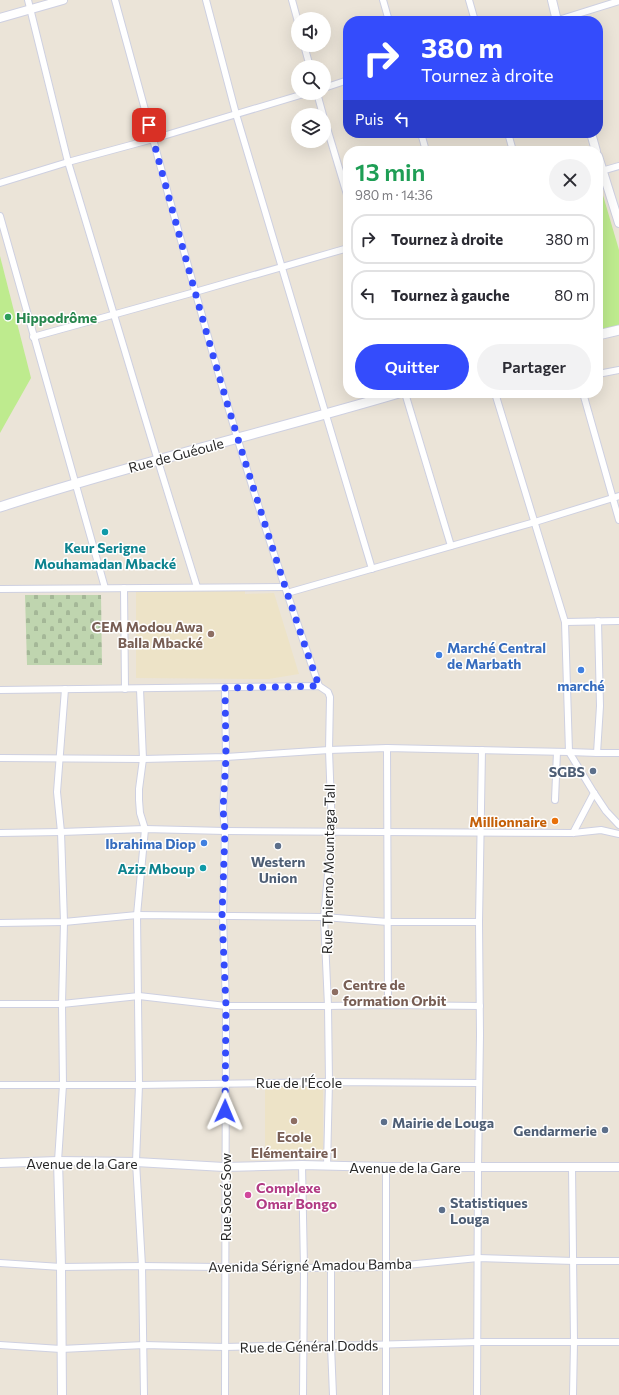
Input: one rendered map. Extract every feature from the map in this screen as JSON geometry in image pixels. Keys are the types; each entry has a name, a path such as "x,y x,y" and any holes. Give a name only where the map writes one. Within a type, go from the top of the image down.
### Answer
{"main road":[{"path":"603,334 619,330"},
{"name":"Rue de Guéoule","path":"0,507 74,483 382,398"}],"street":[{"path":"28,0 68,162 197,587"},
{"path":"0,18 63,0"},
{"path":"0,690 319,686 286,590 238,438 195,292 115,0"},
{"path":"206,0 236,114 372,569"},
{"path":"292,0 295,12"},
{"path":"383,0 388,16"},
{"path":"469,0 474,16"},
{"path":"552,0 555,16"},
{"path":"572,16 619,1"},
{"path":"331,86 343,82"},
{"path":"0,183 291,98"},
{"path":"331,140 343,181"},
{"path":"603,170 619,166"},
{"path":"603,179 619,223"},
{"path":"0,216 74,483 105,588"},
{"path":"33,337 343,249"},
{"path":"603,373 619,370"},
{"path":"407,398 451,546"},
{"path":"497,398 565,622 569,752 606,811 619,825"},
{"path":"585,398 616,496 619,520"},
{"path":"0,589 197,587 286,590 372,569 535,522 616,496"},
{"path":"124,588 125,689"},
{"path":"597,753 600,706 598,621"},
{"path":"565,622 619,621"},
{"name":"Rue Thierno Mountaga Tall","path":"319,686 328,692 330,697 329,750 332,832 324,917 328,1006 329,1082 327,1166"},
{"name":"Rue Socé Sow","path":"225,688 226,757 223,809 225,831 222,916 226,1006 224,1166 225,1395"},
{"path":"62,1395 58,1161 63,1085 62,1004 64,922 58,792 65,689"},
{"path":"140,689 142,759 139,794 140,813 145,829 137,915 139,1085 136,1162 142,1266 144,1395"},
{"path":"0,758 142,759 226,757 329,750 387,748 619,753"},
{"path":"387,748 388,1005"},
{"path":"477,1395 478,1084 480,1006 479,922 482,750"},
{"path":"555,800 557,752"},
{"path":"573,833 594,793"},
{"path":"0,833 145,829 225,831 573,833 601,830 619,834"},
{"path":"0,923 64,922 137,915 324,917 388,922 479,922"},
{"path":"0,1004 62,1004 139,996 226,1006 480,1006"},
{"name":"Rue de l'École","path":"0,1085 139,1085 329,1082 478,1084"},
{"name":"Avenue de la Gare","path":"0,1163 58,1161 136,1162 224,1166 619,1167"},
{"path":"302,1165 304,1395"},
{"path":"572,1166 574,1261 573,1395"},
{"path":"386,1167 386,1395"},
{"name":"Avenida Sérigné Amadou Bamba","path":"0,1263 61,1267 142,1266 331,1268 386,1267 478,1258 619,1261"},
{"path":"331,1268 331,1346 333,1395"},
{"name":"Rue de Général Dodds","path":"0,1345 61,1349 144,1345 225,1347 478,1342 619,1342"}],"shaded area":[{"name":"CEM Modou Awa Balla Mbacké","path":"245,588 245,594 274,593 299,674 269,679 136,678 136,590"},
{"name":"Ecole Elémentaire 1","path":"265,1087 323,1087 323,1154 265,1155"}],"green space":[{"path":"603,195 619,250 619,327 603,332"},
{"name":"Hippodrôme","path":"0,256 31,378 0,433"},
{"path":"25,595 101,595 102,665 27,665"}],"place":[{"name":"Hippodrôme","path":"8,317"},
{"name":"Keur Serigne Mouhamadan Mbacké","path":"105,532"},
{"name":"CEM Modou Awa Balla Mbacké","path":"211,634"},
{"name":"Marché Central de Marbath","path":"439,655"},
{"name":"marché","path":"581,670"},
{"name":"SGBS","path":"593,771"},
{"name":"Millionnaire","path":"555,821"},
{"name":"Ibrahima Diop","path":"204,843"},
{"name":"Western Union","path":"278,846"},
{"name":"Aziz Mboup","path":"203,868"},
{"name":"Centre de formation Orbit","path":"335,992"},
{"name":"Ecole Elémentaire 1","path":"294,1121"},
{"name":"Mairie de Louga","path":"384,1122"},
{"name":"Gendarmerie","path":"605,1130"},
{"name":"Complexe Omar Bongo","path":"248,1195"},
{"name":"Statistiques Louga","path":"442,1210"}],"route":[{"path":"149,125 195,292 238,438 287,593 319,686 225,688 226,757 223,809 225,831 222,916 226,1006 225,1111"}]}
